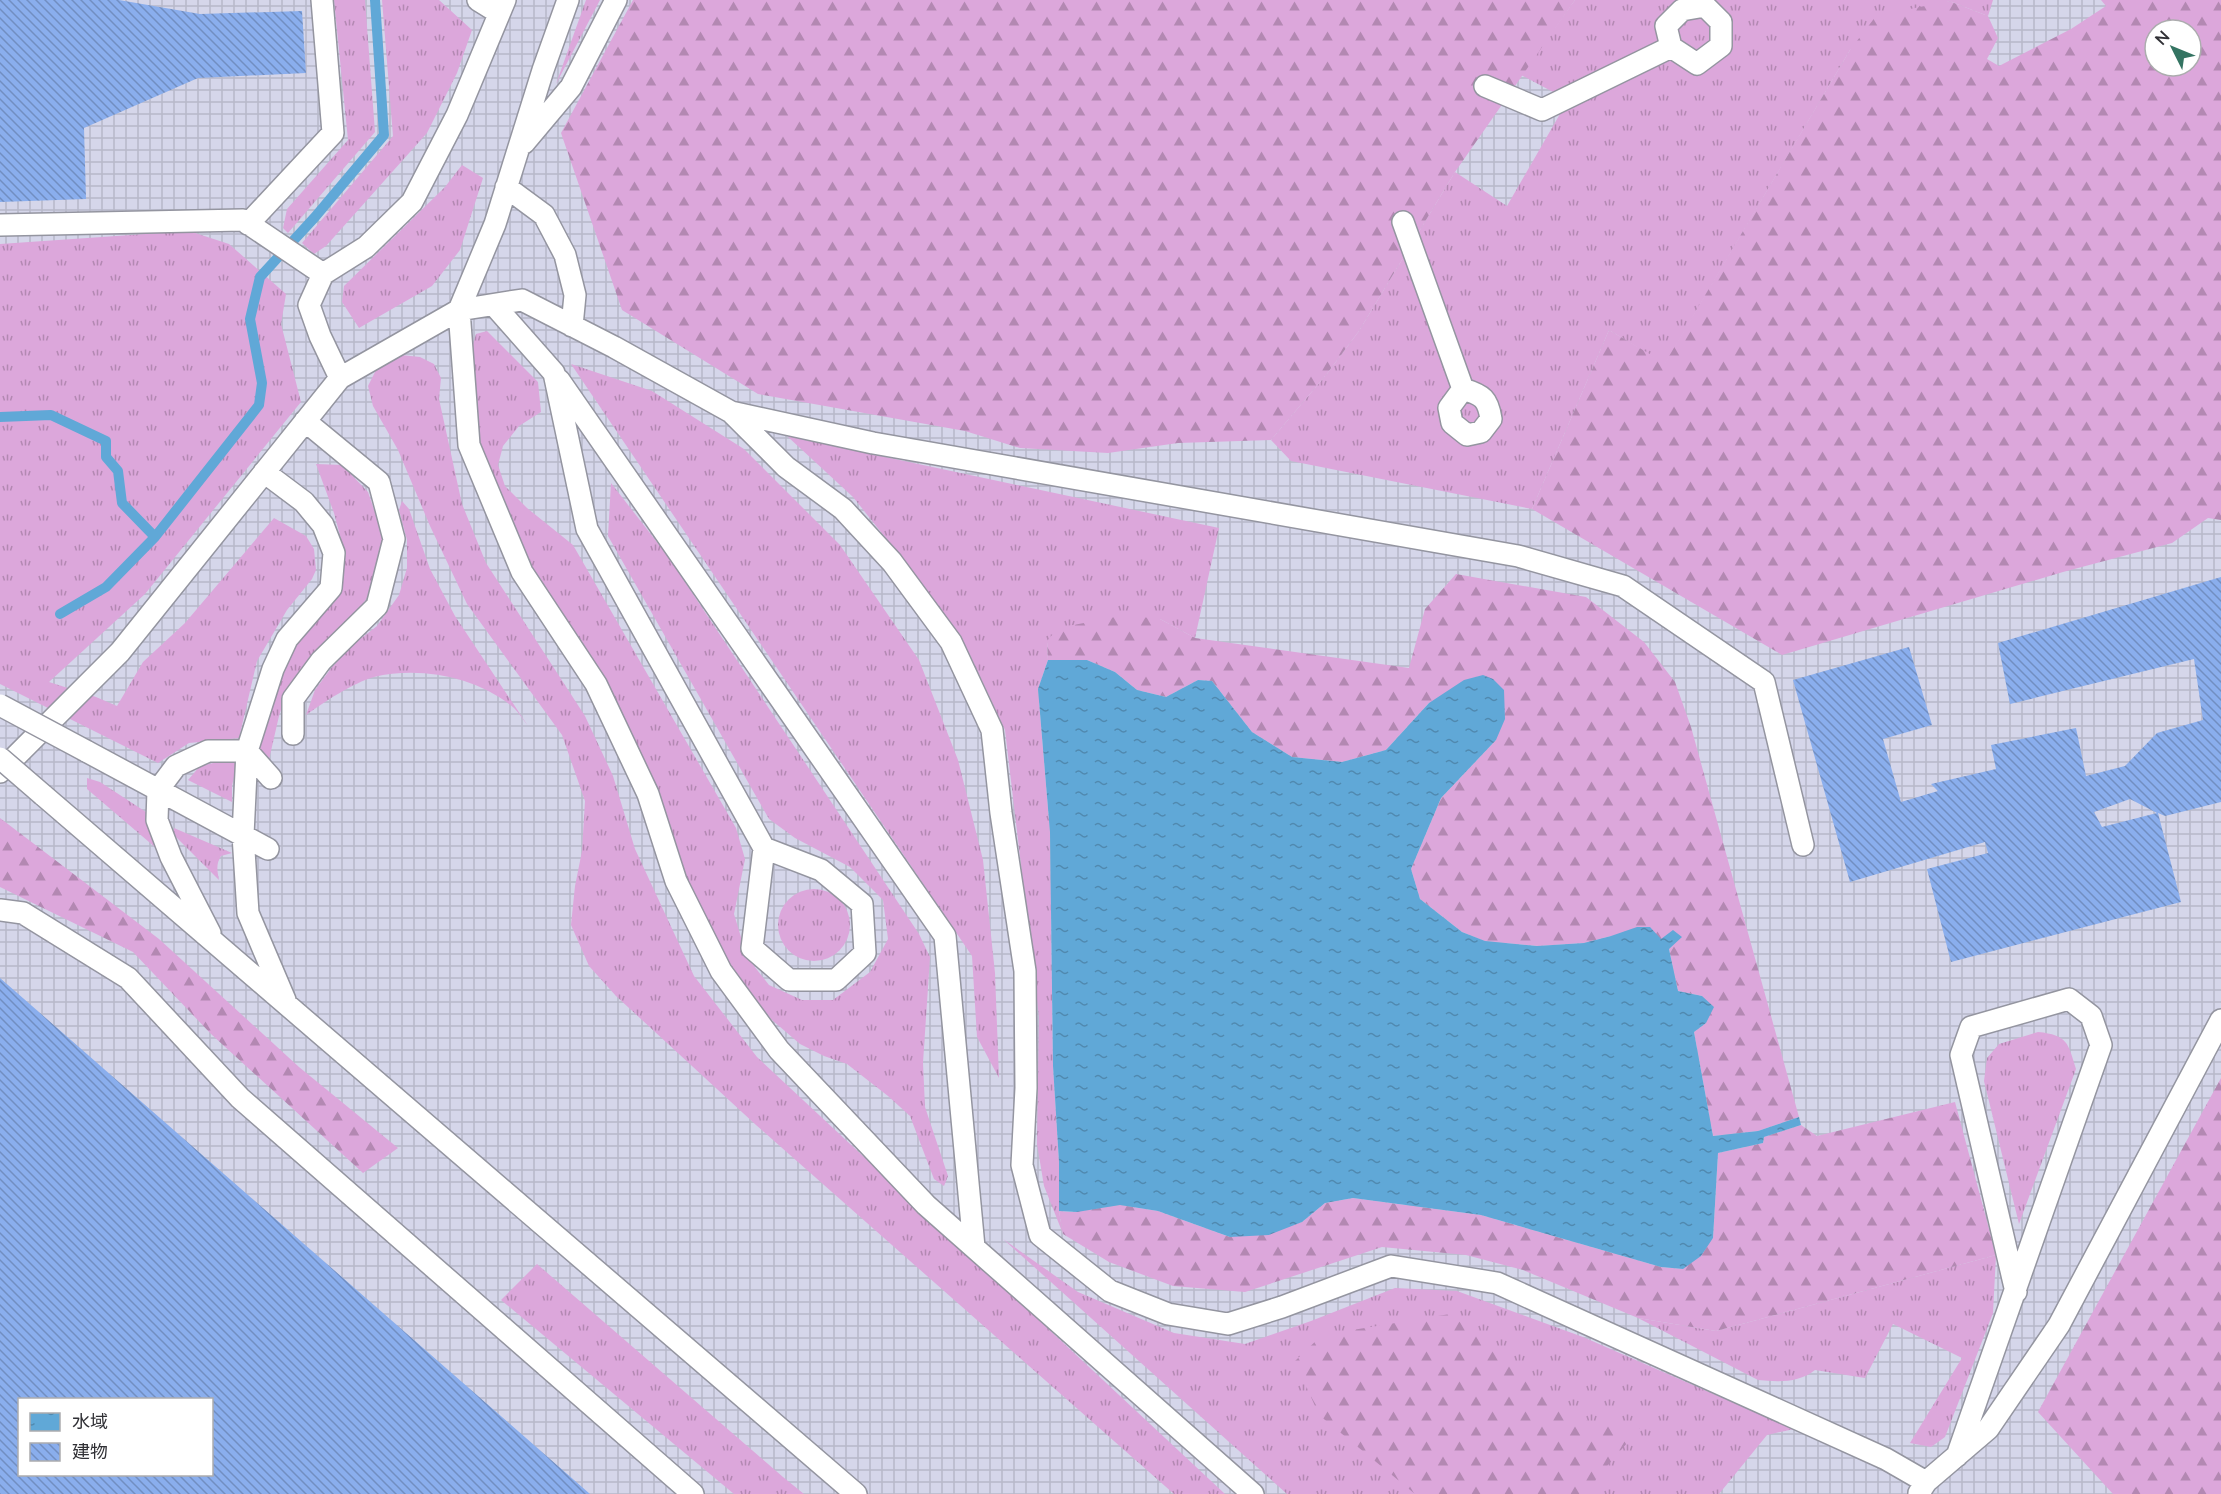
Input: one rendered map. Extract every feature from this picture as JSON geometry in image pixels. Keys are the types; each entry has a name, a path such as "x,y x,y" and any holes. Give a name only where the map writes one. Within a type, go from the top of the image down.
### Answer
{"lane":[{"path":"248,224 333,133 322,0"},
{"path":"340,378 320,336 309,304 323,274 366,247 412,202 457,115 502,6 478,0"},
{"path":"568,0 495,224 459,310 469,445 522,572 596,684 648,794 676,881 721,971 779,1050 926,1205 1252,1494"},
{"path":"518,150 571,87 616,0"},
{"path":"1485,86 1542,110 1671,47"},
{"path":"506,187 544,215 565,255 575,296 572,326"},
{"path":"0,225 243,220 323,274"},
{"path":"1403,222 1463,389"},
{"path":"0,772 120,652 340,378 459,310 522,300 732,412 873,443 1518,556 1623,586 1764,681 1803,845"},
{"path":"494,305 554,373 945,936 974,1247"},
{"path":"554,373 587,529 764,848 752,948 789,980 836,980 865,952 862,904 821,870 764,848"},
{"path":"732,412 786,467 843,509 892,562 951,642 992,730 1001,813 1025,971 1026,1088 1022,1165 1040,1235 1110,1291 1168,1314 1228,1324 1282,1307 1391,1266 1497,1283 1886,1459 1922,1488 1988,1429 2059,1324 2221,1020"},
{"path":"293,734 293,699 321,661 377,606 394,539 379,483 305,421"},
{"path":"264,472 304,502 323,525 334,554 331,588 287,639 273,669 247,751 243,835 248,913 286,1004"},
{"path":"0,705 268,849"},
{"path":"216,944 171,857 157,820 158,790 176,766 208,751 247,751 271,778"},
{"path":"0,758 856,1494"},
{"path":"0,910 23,913 128,978 240,1098 693,1494"},
{"path":"1957,1456 2016,1292 2101,1045 2091,1016 2069,999 1971,1027 1961,1055 2016,1292"}],"shaded area":[{"path":"0,0 2221,0 2221,1494 0,1494"}],"green space":[{"path":"334,0 365,0 375,132 288,233 283,228 287,209 348,140"},
{"path":"382,0 439,0 472,30 457,73 427,133 326,246 314,254 302,243 393,136"},
{"path":"586,0 600,0 556,84"},
{"path":"633,0 1575,0 1455,172 1359,331 1326,375 1271,440 1178,443 1108,453 1020,448 965,431 758,394 622,310 561,133"},
{"path":"1575,0 1993,0 1988,16 1949,1 1850,50 1665,364 1609,330 1532,509 1291,461 1271,440 1326,375 1359,331 1455,172 1507,206 1568,100 1521,75"},
{"path":"2101,0 2221,0 2221,520 2208,518 2172,543 2063,572 1782,655 1532,509 1609,330 1665,363 1850,50 1876,16 1949,1 1988,16 1998,38 1987,59 1999,66 2071,29 2106,6"},
{"path":"462,165 483,178 460,250 432,286 359,328 342,302 344,286 445,187"},
{"path":"189,231 229,244 286,294 281,324 301,402 145,594 49,682 117,706 143,662 185,623 274,518 306,536 314,549 316,570 312,579 287,610 257,661 239,738 189,743 158,763 0,684 0,244"},
{"path":"487,331 538,382 541,412 519,426 503,446 498,465 505,486 527,508 573,545 736,828 745,859 734,914 747,957 769,985 802,1000 833,1000 870,972 888,939 883,900 850,867 795,838 769,819 608,536 611,483 667,555 919,934 930,957 923,1063 925,1107 948,1176 944,1186 934,1179 910,1116 847,1064 800,1044 772,1020 726,964 528,568 478,447 470,355 476,334"},
{"path":"401,355 420,357 434,364 441,378 439,399 462,504 486,563 585,716 613,776 635,849 694,976 757,1057 1225,1494 1174,1494 756,1125 616,996 589,966 571,925 582,851 585,801 562,735 467,604 430,526 398,450 373,406 368,386 376,370"},
{"path":"571,364 652,391 744,449 840,545 919,660 958,760 983,860 995,973 999,1078 977,1037 972,956"},
{"path":"787,436 1219,528 1195,638 1160,619 1047,642 1048,660 1038,689 1050,832 1053,1066 1059,1162 1059,1211 1063,1234 1044,1186 1037,1144 1039,1017 1005,730 969,653 904,561 853,497"},
{"path":"316,464 342,465 368,492 384,539 377,581 363,604 309,658 288,687 268,764 255,751 295,637 337,591 345,554 334,513"},
{"path":"402,501 409,509 430,569 455,616 528,726 514,708 483,689 448,677 410,673 392,674 366,680 339,693 306,715 315,690 332,667 355,643 377,626 399,595 407,568 407,540 399,510"},
{"path":"1456,574 1586,597 1644,642 1675,682 1691,727 1799,1117 1758,1131 1713,1136 1694,1032 1706,1023 1702,996 1678,991 1669,949 1661,939 1611,936 1584,943 1538,946 1484,941 1462,932 1420,899 1411,869 1441,798 1496,740 1429,703 1386,750 1342,762 1292,757 1252,732 1212,681 1198,680 1166,697 1137,690 1115,672 1087,660 1048,660 1047,641 1058,628 1125,615 1160,619 1195,638 1409,668 1425,609"},
{"path":"218,762 237,762 232,786 232,802 188,780 200,766"},
{"path":"87,778 100,782 149,814 148,824 156,848 87,789"},
{"path":"0,818 159,939 299,1067 398,1148 363,1173 211,1034 133,952 0,887"},
{"path":"174,828 232,853 221,856 219,859 217,867 219,880 174,835"},
{"path":"814,889 834,895 844,905 850,925 844,945 834,955 814,961 794,955 784,945 778,925 784,905 794,895"},
{"path":"2038,1032 2061,1038 2071,1053 2076,1069 2019,1224 1984,1081 1987,1058 1999,1044"},
{"path":"2221,1078 2221,1494 2113,1494 2038,1412"},
{"path":"1955,1102 1996,1255 1716,1331 1638,1318 1523,1270 1466,1255 1382,1247 1245,1292 1173,1286 1109,1262 1063,1234 1059,1211 1072,1212 1120,1205 1158,1211 1230,1237 1302,1222 1325,1203 1353,1198 1481,1215 1661,1267 1683,1269 1713,1238 1718,1153 1763,1143 1764,1137 1801,1125 1817,1136"},
{"path":"1003,1239 1078,1292 1174,1333 1245,1344 1395,1288 1457,1291 1583,1337 1794,1429 1767,1435 1719,1494 1287,1494"},
{"path":"1996,1255 1993,1313 1945,1437 1931,1447 1910,1443 1962,1358 1893,1324 1865,1378 1815,1370 1788,1381 1773,1381 1758,1380 1638,1318 1716,1331"},
{"path":"537,1264 804,1494 734,1494 501,1300"},
{"path":"1450,1314 1592,1425 1640,1428 1583,1494 1415,1494 1319,1415 1295,1361 1322,1335"}],"water":[{"path":"1048,660 1087,660 1115,672 1137,690 1166,697 1198,680 1212,681 1252,732 1292,757 1342,762 1386,750 1429,703 1464,680 1483,675 1493,679 1504,690 1505,719 1496,740 1441,798 1411,869 1420,899 1462,932 1485,941 1537,946 1584,943 1637,927 1650,927 1661,939 1673,930 1682,937 1669,949 1678,991 1702,996 1714,1007 1706,1023 1694,1032 1713,1136 1758,1131 1799,1117 1801,1125 1764,1137 1763,1143 1718,1153 1713,1238 1701,1256 1683,1269 1661,1267 1481,1215 1353,1198 1325,1203 1302,1222 1269,1235 1230,1237 1158,1211 1120,1205 1077,1212 1059,1211 1059,1162 1053,1066 1050,832 1038,689"}],"building":[{"path":"0,0 119,0 200,14 302,11 306,73 198,78 84,128 86,199 0,202"},
{"path":"2221,577 2221,802 2165,816 2158,813 2181,902 1951,962 1927,869 1988,853 1985,842 1850,882 1793,680 1909,647 1932,725 1883,739 1901,802 1938,791 1931,784 1996,769 1991,745 2076,728 2086,776 2125,766 2157,733 2203,720 2194,659 2010,704 1998,643","holes":["2130,799 2157,813 2102,827 2094,812"]},
{"path":"0,978 590,1494 0,1494"}],"waterway":[{"path":"60,614 106,587 155,537 259,405 262,383 250,319 260,277 315,217 384,135 375,0"},
{"path":"0,417 51,415 106,441 106,457 118,471 122,503 155,537"}]}
